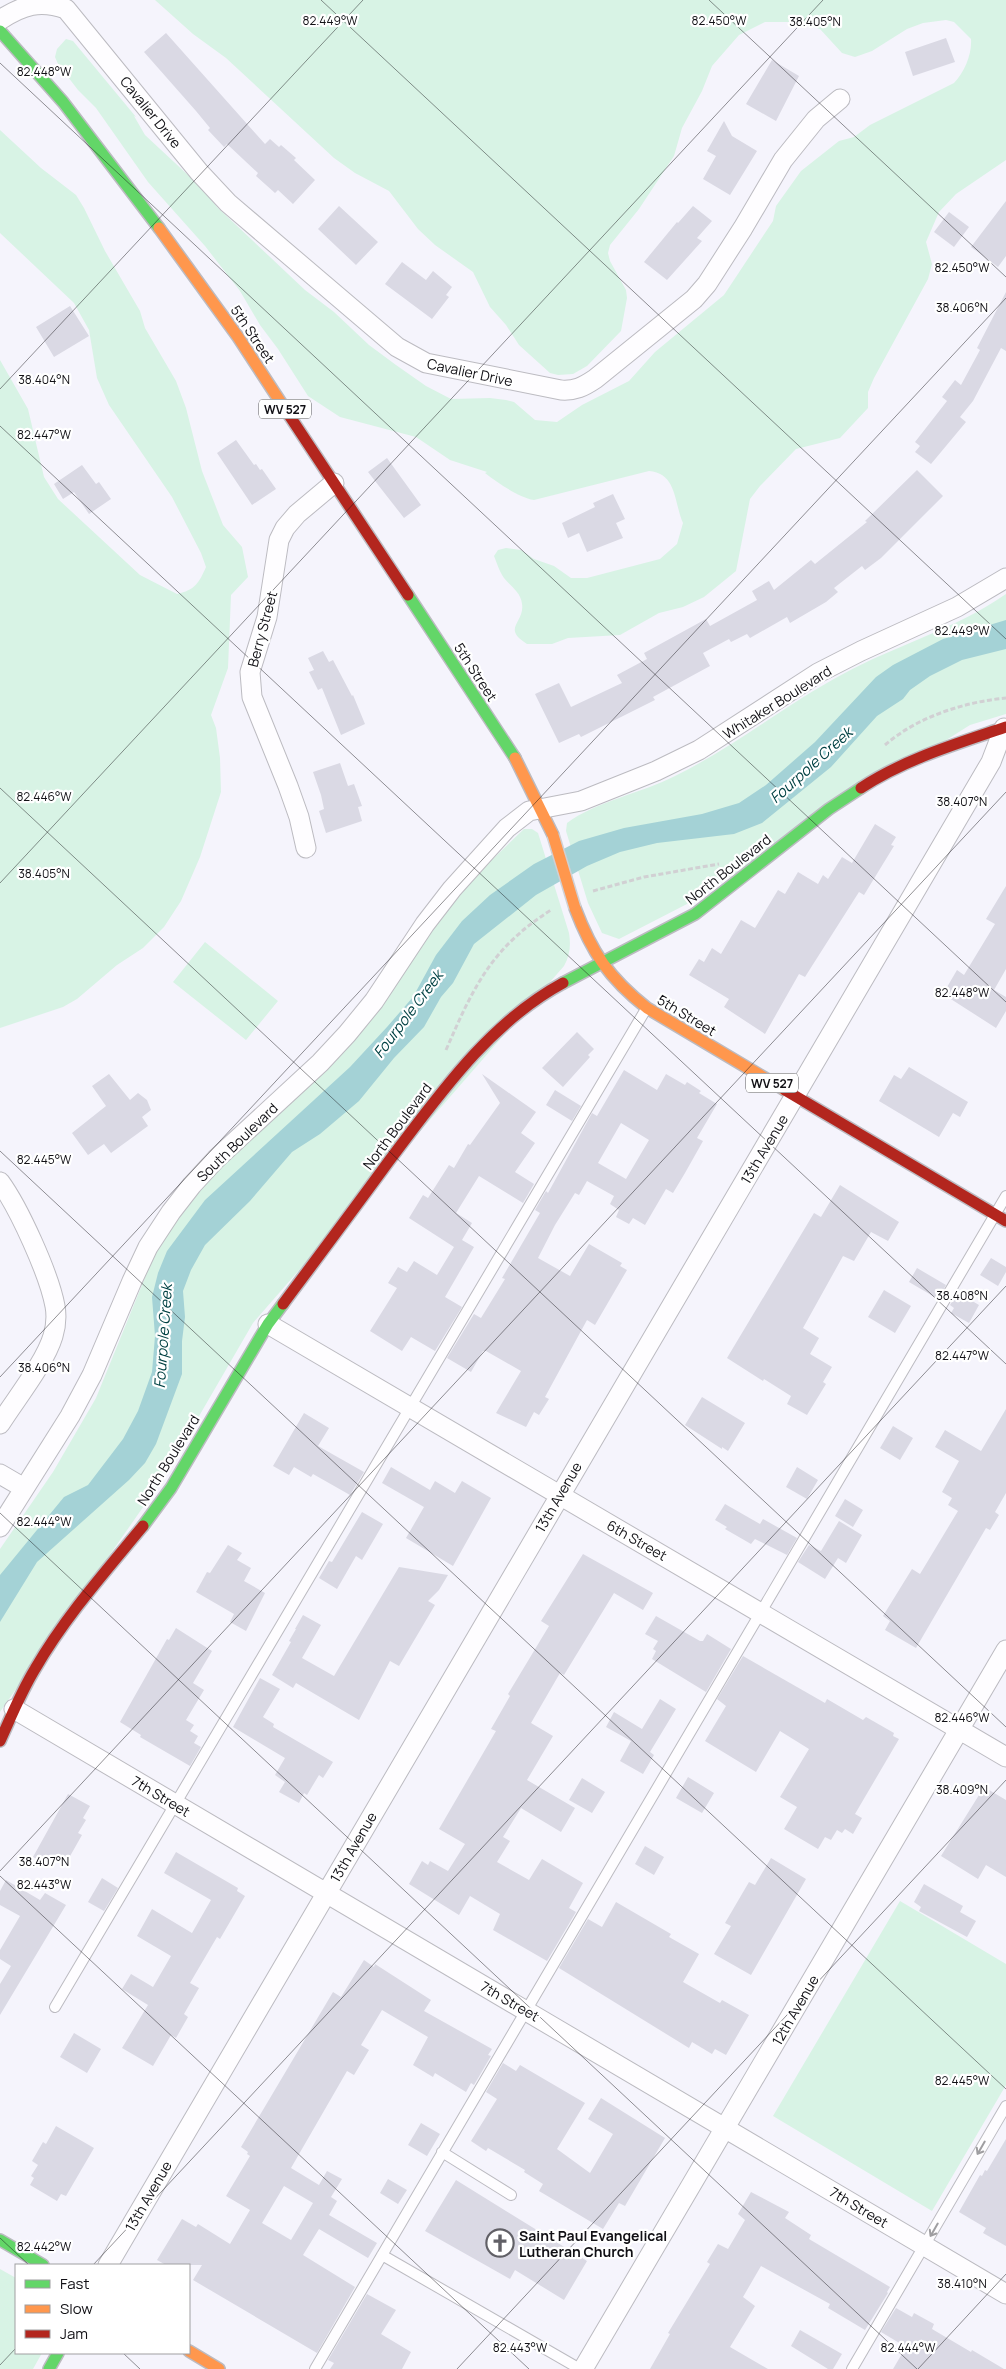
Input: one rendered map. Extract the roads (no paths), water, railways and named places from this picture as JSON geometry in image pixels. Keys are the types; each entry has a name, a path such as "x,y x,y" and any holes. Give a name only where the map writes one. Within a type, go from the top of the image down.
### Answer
{"main road":[{"name":"5th Street","path":"0,31 63,102 148,213 238,337 515,758 553,835 575,908 588,943 599,964 623,990 647,1008 1006,1221"},
{"name":"North Boulevard","path":"0,1741 34,1670 74,1609 150,1517 171,1488 268,1324 404,1140 463,1066 491,1037 528,1007 560,985 695,914 829,809 882,774 936,750 1005,728"},
{"path":"0,2240 41,2264"},
{"path":"190,2352 219,2369"},
{"path":"49,2369 57,2354"}],"street":[{"name":"Cavalier Drive","path":"0,20 24,4 37,0 50,0 66,9 199,172 228,203 369,325 404,352 426,363 453,370 561,390 577,389 595,379 694,299 720,267 782,160 816,119 840,99"},
{"name":"Berry Street","path":"306,848 299,817 288,786 252,697 250,672 267,617 279,540 285,528 297,514 334,483"},
{"name":"Whitaker Boulevard","path":"541,809 581,801 656,771 698,750 818,674 861,651 957,607 1006,578"},
{"name":"13th Avenue","path":"109,2264 991,762 1005,728"},
{"name":"South Boulevard","path":"0,1527 70,1416 92,1375 148,1246 171,1212 216,1159 320,1062 347,1034 374,1001 425,924 452,889 485,852 519,818 529,811 541,809"},
{"path":"0,1182 23,1223 46,1279 55,1305 56,1321 52,1339 44,1356 0,1424"},
{"name":"6th Street","path":"268,1324 1006,1757"},
{"path":"0,1474 24,1488"},
{"name":"12th Avenue","path":"581,2369 725,2129 1006,1650"},
{"name":"7th Street","path":"14,1709 1006,2294"}],"lane":[{"path":"55,2007 647,1008"},
{"path":"314,2369 1006,1196"},
{"path":"852,2369 1006,2106"},
{"path":"442,2152 511,2195"},
{"path":"382,2255 581,2369"}],"water":[{"name":"Fourpole Creek","path":"1006,620 1006,649 962,660 930,676 910,690 903,699 877,716 831,767 762,823 734,834 657,843 620,852 587,866 536,895 474,944 453,983 441,997 424,1027 394,1058 359,1101 320,1134 292,1152 250,1201 205,1245 191,1270 183,1291 185,1317 182,1341 182,1374 156,1444 145,1463 129,1480 37,1562 0,1622 0,1575 64,1497 88,1485 123,1439 138,1411 152,1372 155,1336 152,1297 158,1273 167,1251 205,1200 350,1067 387,1027 413,997 436,955 462,921 490,895 534,864 579,841 624,828 702,814 739,803 766,785 815,742 876,677 893,665 943,639"}],"place":[{"name":"Saint Paul Evangelical Lutheran Church","path":"500,2243"}]}
